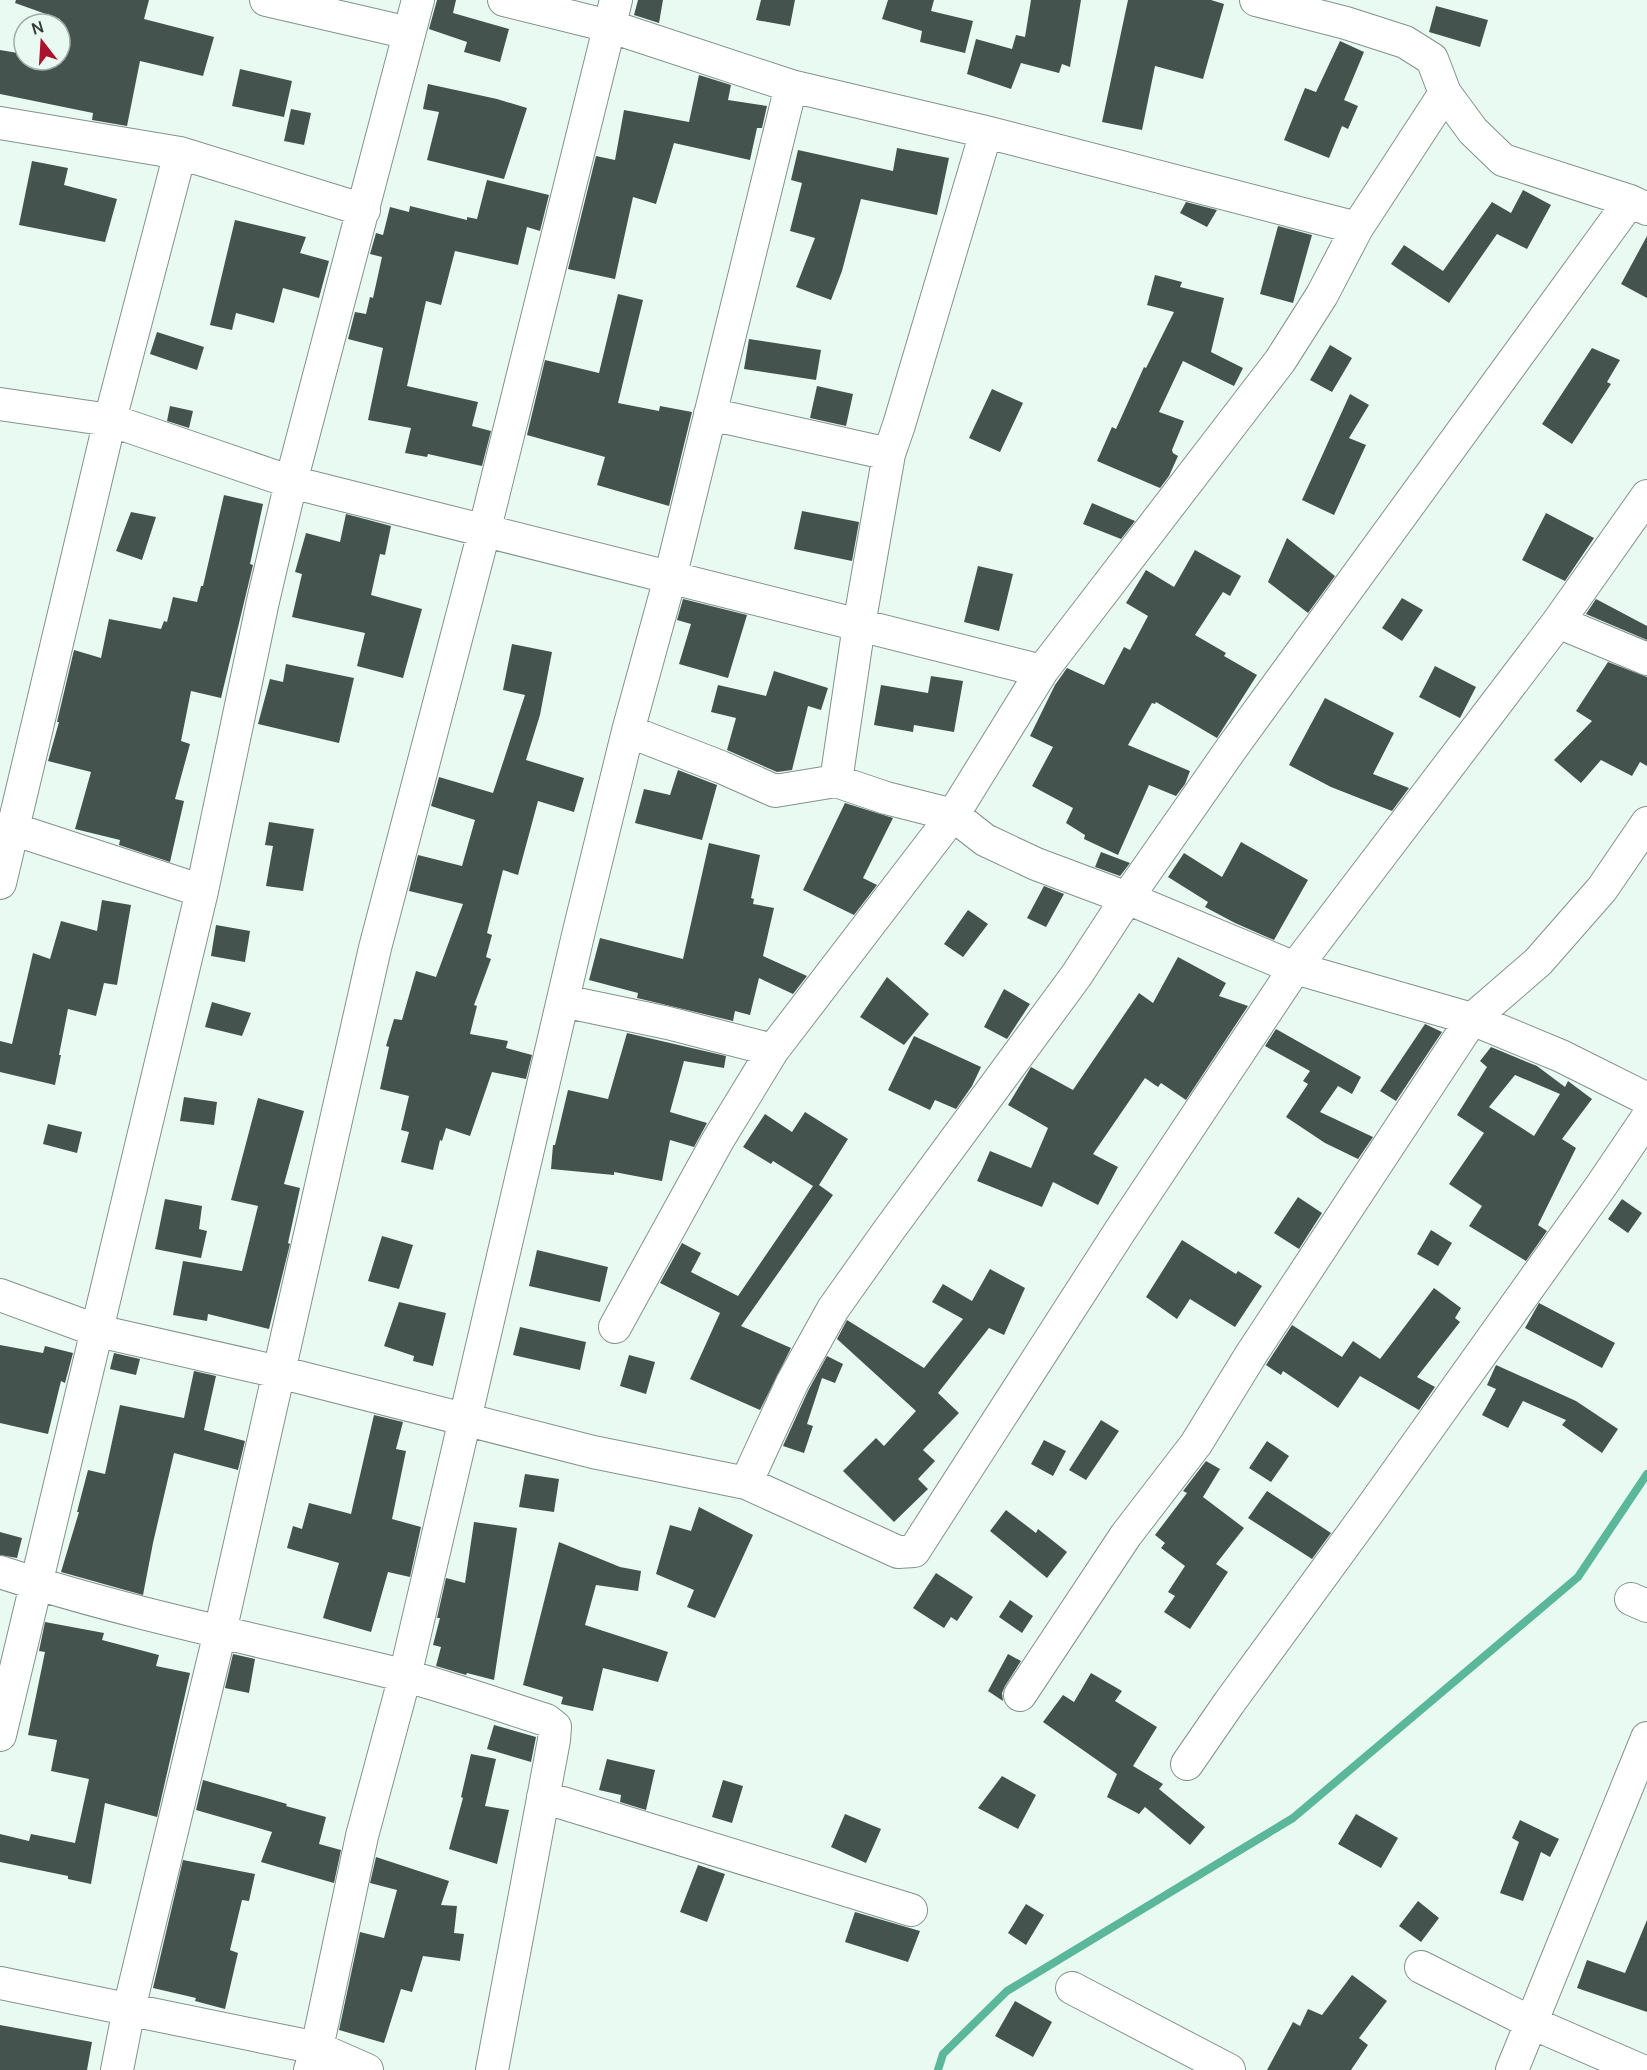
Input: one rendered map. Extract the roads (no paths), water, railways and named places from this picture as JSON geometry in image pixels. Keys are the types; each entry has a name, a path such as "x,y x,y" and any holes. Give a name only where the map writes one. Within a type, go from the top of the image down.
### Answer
{"street":[{"path":"266,0 410,33"},
{"path":"0,1735 202,891 260,612 291,482 418,0"},
{"path":"504,0 612,13 791,86 986,132 1357,228"},
{"path":"746,1483 792,1383 833,1309 1076,976 1127,898 1231,749 1638,205 1503,160 1473,131 1445,93 1432,59 1352,12 1256,0"},
{"path":"117,2070 129,2009 220,1632 375,948 484,532 612,13"},
{"path":"313,2059 362,1836 405,1676 628,731 670,578 791,86"},
{"path":"615,1327 718,1140 773,1050 953,814 1042,671 1280,362 1322,295 1357,228 1445,93"},
{"path":"0,123 180,153 364,210"},
{"path":"837,781 859,625 889,454 986,132"},
{"path":"0,883 6,829 180,153"},
{"path":"0,405 110,420 291,482 1042,671"},
{"path":"710,414 889,454"},
{"path":"0,1295 98,1331 279,1372 593,1452 746,1483 898,1552 914,1551 1120,1232 1295,968 1558,622 1647,496"},
{"path":"1558,622 1647,659"},
{"path":"628,731 721,766 775,791 837,781 886,798 953,814 985,840 1036,864 1127,898 1295,968 1472,1019 1561,1056 1647,1100"},
{"path":"1020,1695 1126,1535 1196,1444 1252,1353 1472,1019 1538,962 1602,889 1647,823"},
{"path":"6,829 202,891"},
{"path":"563,1000 668,1023 773,1050"},
{"path":"1187,1764 1647,1118"},
{"path":"0,1572 37,1584 220,1632 405,1676 546,1720 555,1727 492,2070"},
{"path":"1512,2070 1647,1738"},
{"path":"543,1797 911,1910"},
{"path":"1421,1967 1532,2023 1640,2070"},
{"path":"0,1983 129,2009 313,2059 367,2070"},
{"path":"1072,1988 1229,2070"}],"waterway":[{"path":"938,2070 943,2054 1007,1991 1293,1818 1578,1577 1647,1474"}]}
